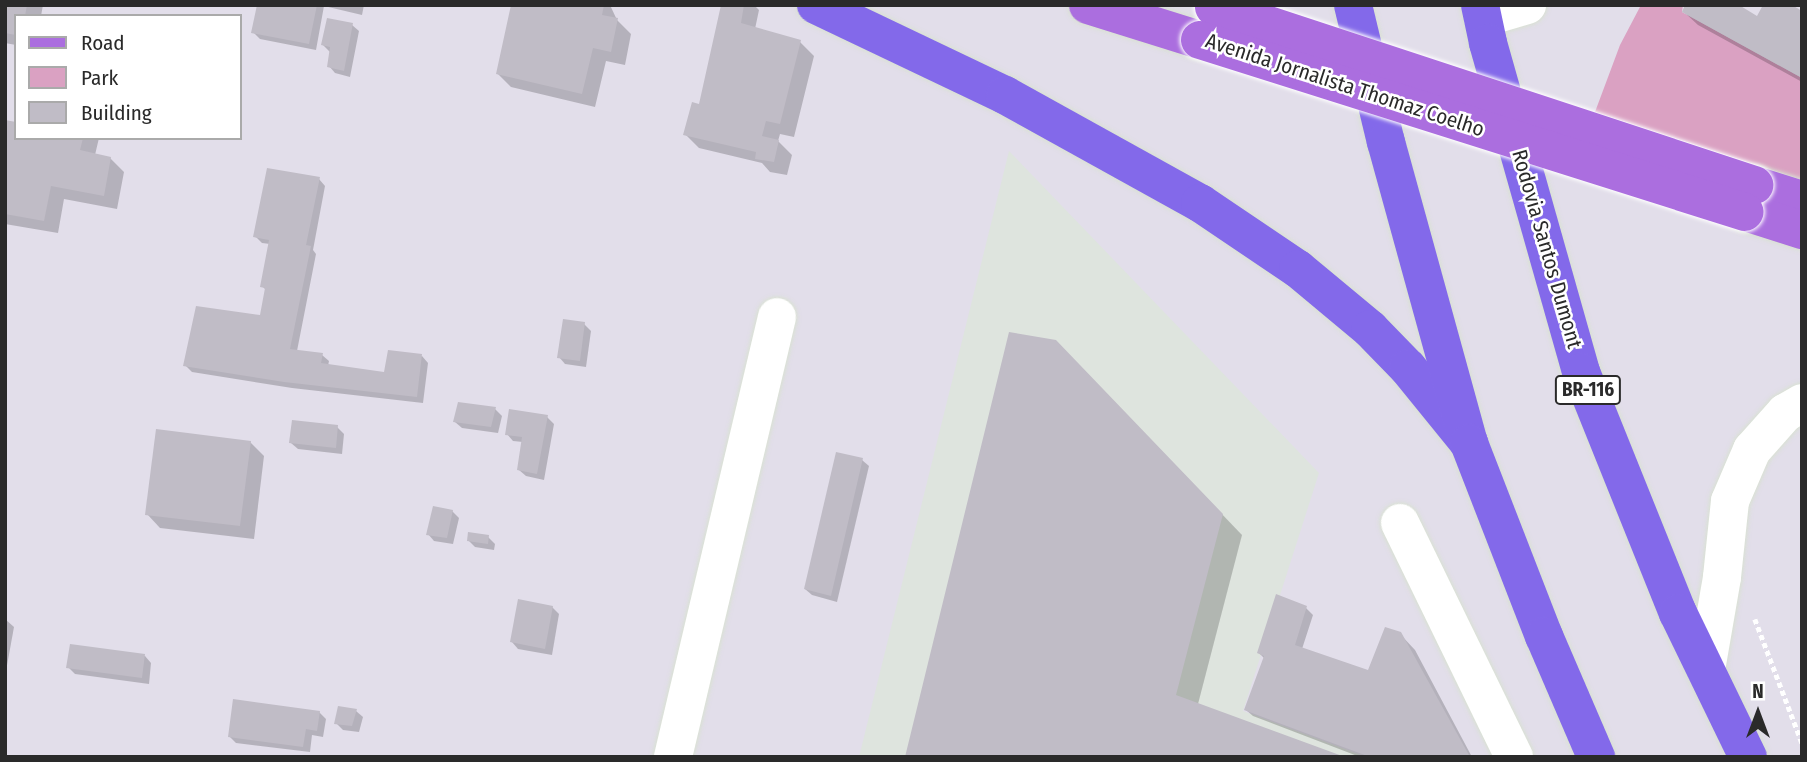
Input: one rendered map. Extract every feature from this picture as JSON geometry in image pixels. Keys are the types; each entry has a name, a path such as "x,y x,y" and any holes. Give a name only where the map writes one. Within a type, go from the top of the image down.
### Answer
{"highway":[{"path":"816,5 1005,95 1200,203 1298,269 1370,329 1408,368 1469,443"},
{"path":"1353,5 1386,142 1469,443 1544,636 1596,757"},
{"name":"Rodovia Santos Dumont","path":"1482,12 1581,372 1678,613 1748,757"}],"main road":[{"name":"Avenida Jornalista Thomaz Coelho","path":"1088,5 1208,17 1750,199 1802,230"},
{"name":"Avenida Jornalista Thomaz Coelho","path":"1750,199 1802,200"}],"street":[{"path":"1482,12 1527,5"},
{"path":"673,757 777,317"},
{"path":"1706,670 1722,577 1730,501 1752,450 1785,413 1802,403"},
{"path":"1400,523 1514,757"}],"path":[{"path":"1754,617 1802,743"}],"shaded area":[{"path":"1009,151 1319,473 1243,711 1366,757 859,757"}],"green space":[{"path":"1641,5 1683,5 1682,12 1802,78 1802,180 1595,112 1620,45"}],"building":[{"path":"5,5 27,5 25,14 14,14 14,35 5,33"},
{"path":"257,5 317,5 309,44 251,33"},
{"path":"511,5 604,5 602,15 618,18 611,52 593,48 582,94 496,74"},
{"path":"721,5 744,5 741,23 801,40 780,124 766,121 762,136 779,140 774,162 755,159 756,152 683,135 692,102 699,104"},
{"path":"1685,5 1739,5 1757,16 1763,5 1792,5 1802,11 1802,78 1682,12"},
{"path":"327,18 353,23 344,71 327,67 330,47 321,45"},
{"path":"5,120 14,122 14,140 82,140 80,150 111,157 104,196 51,186 44,221 5,214"},
{"path":"267,168 320,177 306,245 311,246 290,349 323,353 321,363 384,372 388,350 422,354 417,397 284,382 183,366 196,306 260,315 265,288 260,287 269,240 253,237"},
{"path":"563,319 585,322 580,361 557,358"},
{"path":"1009,332 1056,340 1223,514 1176,695 1345,757 905,757"},
{"path":"458,402 496,407 491,427 453,422"},
{"path":"509,409 548,415 537,474 517,470 522,437 505,435"},
{"path":"292,420 338,425 336,448 289,443"},
{"path":"156,429 251,441 240,526 145,515"},
{"path":"836,452 863,458 831,596 804,589"},
{"path":"433,506 453,510 447,538 426,535"},
{"path":"468,532 489,535 488,544 467,541"},
{"path":"1276,594 1307,606 1295,645 1368,670 1385,627 1401,632 1470,757 1370,757 1244,710 1264,656 1257,653"},
{"path":"518,599 553,606 545,649 510,642"},
{"path":"70,644 145,654 142,678 66,668"},
{"path":"233,699 320,711 317,731 306,729 303,747 228,737"},
{"path":"338,706 357,709 352,726 334,724"}]}
